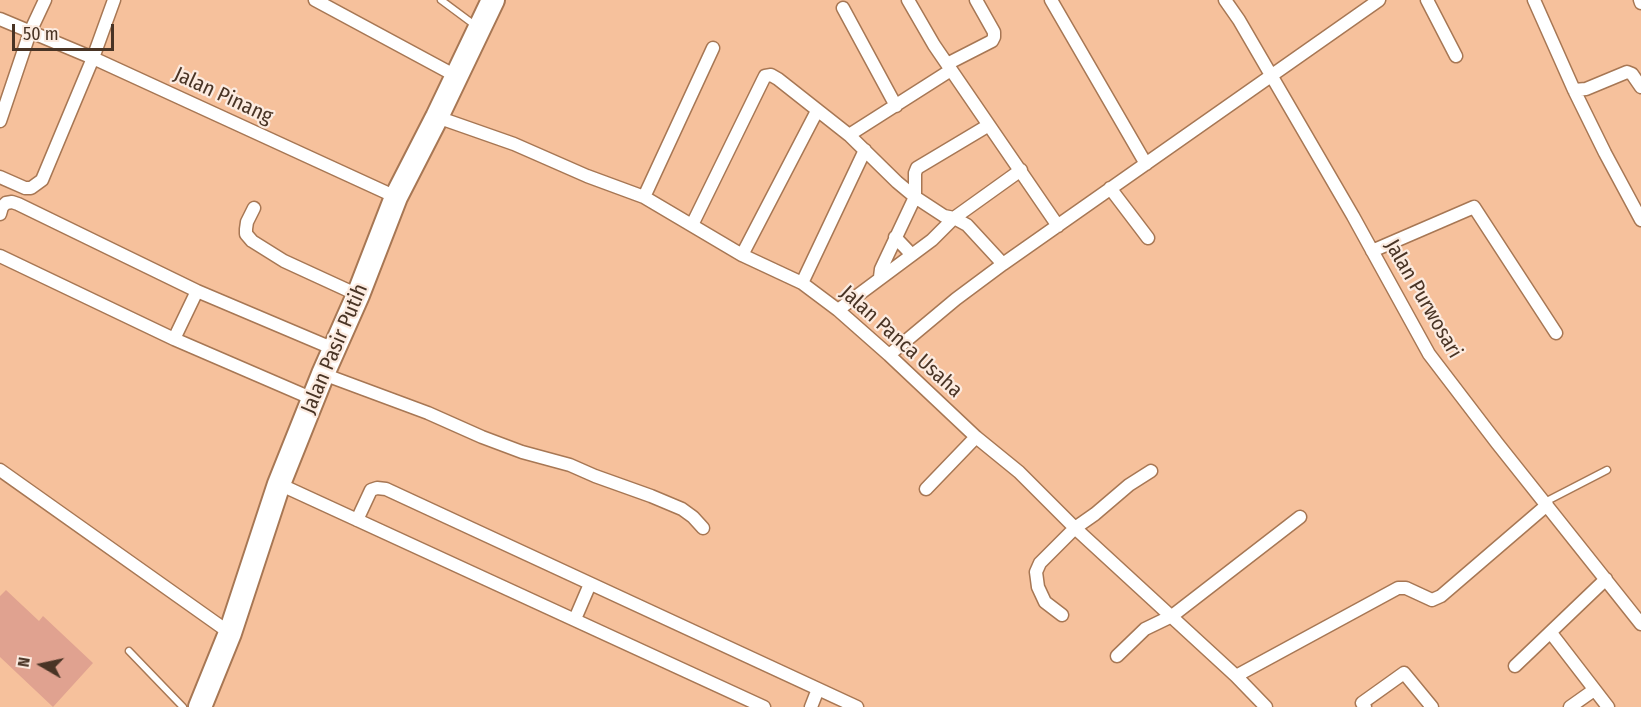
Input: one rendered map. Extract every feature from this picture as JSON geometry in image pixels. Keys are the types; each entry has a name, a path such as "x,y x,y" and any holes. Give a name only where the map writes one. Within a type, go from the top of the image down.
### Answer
{"highway":[{"name":"Jalan Pasir Putih","path":"200,707 230,633 279,484 358,295 396,197 493,0"}],"street":[{"path":"0,121 30,33 45,0"},
{"path":"0,177 25,188 31,188 42,180 93,58 114,0"},
{"path":"315,0 456,76"},
{"path":"908,0 933,45 1058,226"},
{"path":"849,135 949,67 992,41 994,32 976,0"},
{"path":"1051,0 1146,164"},
{"name":"Jalan Purwosari","path":"1225,0 1272,76 1429,354 1641,624"},
{"path":"889,355 956,299 1003,264 1380,0"},
{"path":"1427,0 1456,56"},
{"path":"1534,0 1574,90 1641,220"},
{"path":"843,8 896,105"},
{"name":"Jalan Pinang","path":"0,19 93,58 396,197"},
{"path":"644,197 713,48"},
{"path":"1574,90 1586,89 1628,72 1641,87"},
{"path":"692,225 765,76 771,75 849,135 915,197 944,216 967,225 1003,264"},
{"path":"742,255 817,111"},
{"name":"Jalan Panca Usaha","path":"437,117 514,144 587,176 644,197 742,255 802,283 838,310 976,437 1019,472 1074,528 1172,616 1266,707"},
{"path":"880,277 881,269 895,237 915,197 917,168 989,125"},
{"path":"802,283 865,150"},
{"path":"838,310 932,240 954,218 1021,170"},
{"path":"1110,188 1148,238"},
{"path":"0,214 6,203 18,204 197,291 334,349"},
{"path":"1372,250 1474,207 1556,333"},
{"path":"254,208 246,229 246,234 252,241 284,261 358,295"},
{"path":"895,237 912,255"},
{"path":"0,256 174,339 313,399"},
{"path":"174,339 197,291"},
{"path":"323,375 428,413 522,452 570,465 661,500 682,509 703,528"},
{"path":"926,489 976,437"},
{"path":"0,470 230,633"},
{"path":"1062,615 1045,602 1038,587 1036,572 1040,563 1074,528 1129,485 1151,471"},
{"path":"279,484 764,707"},
{"path":"357,520 371,489 386,489 857,707"},
{"path":"1236,676 1398,588 1406,588 1432,600 1441,596 1546,504"},
{"path":"1117,656 1145,629 1172,616 1300,517"},
{"path":"1515,666 1606,579"},
{"path":"575,619 590,584"},
{"path":"1551,633 1608,707"},
{"path":"1365,707 1362,703 1404,673 1432,707"},
{"path":"812,707 818,689"},
{"path":"1570,707 1594,690"}],"lane":[{"path":"441,0 479,28"},
{"path":"1546,504 1607,470"},
{"path":"129,651 183,707"}],"building":[{"path":"6,590 39,621 43,616 93,663 53,707 0,657 0,596"}]}
